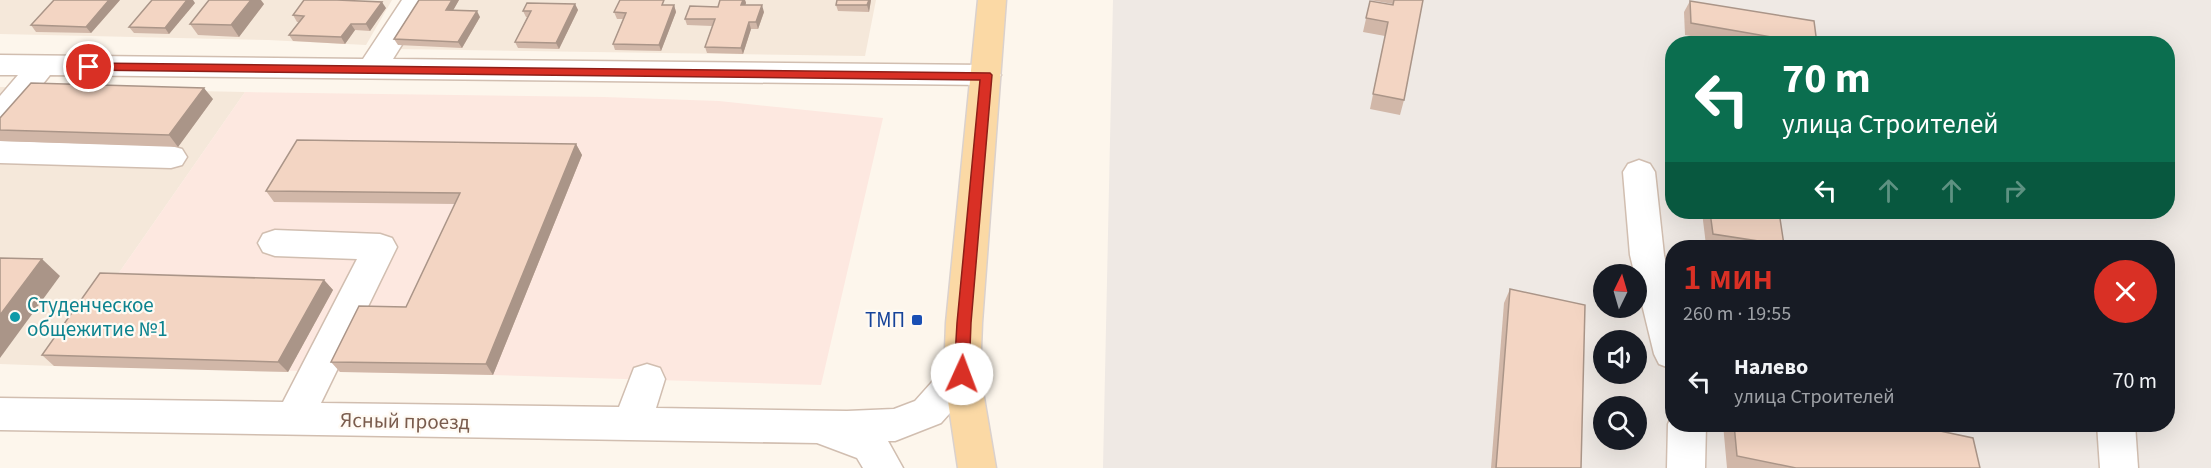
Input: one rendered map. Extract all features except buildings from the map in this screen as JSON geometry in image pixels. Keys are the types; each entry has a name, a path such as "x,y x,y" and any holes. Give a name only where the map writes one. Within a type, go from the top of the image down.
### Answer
{"main road":[{"path":"977,468 962,374 964,323 992,0"}],"street":[{"path":"371,70 416,0"},
{"path":"0,65 986,75"},
{"path":"0,116 42,66"},
{"path":"0,152 171,157"},
{"path":"1639,172 1647,255 1665,326"},
{"path":"275,243 380,247 319,372 293,419"},
{"name":"Ясный проезд","path":"0,414 632,424 895,425 928,412 962,374"},
{"path":"632,424 647,380"},
{"name":"Ясный проезд","path":"810,426 870,446 884,468"},
{"path":"1686,468 1687,432"},
{"path":"2117,432 2119,468"}],"shaded area":[{"path":"0,0 392,0 366,45 268,40 0,34"},
{"path":"423,0 876,0 865,56 395,49"},
{"path":"1113,0 2211,0 2211,468 1103,468"},
{"path":"0,87 245,92 54,366 0,364"},
{"path":"245,92 604,97 719,101 883,118 821,385 493,375 54,366"}],"place":[{"name":"Студенческое общежитие №1","path":"15,317"},
{"name":"ТМП","path":"917,320"}],"route":[{"path":"89,67 986,75 964,323 962,374"}]}
